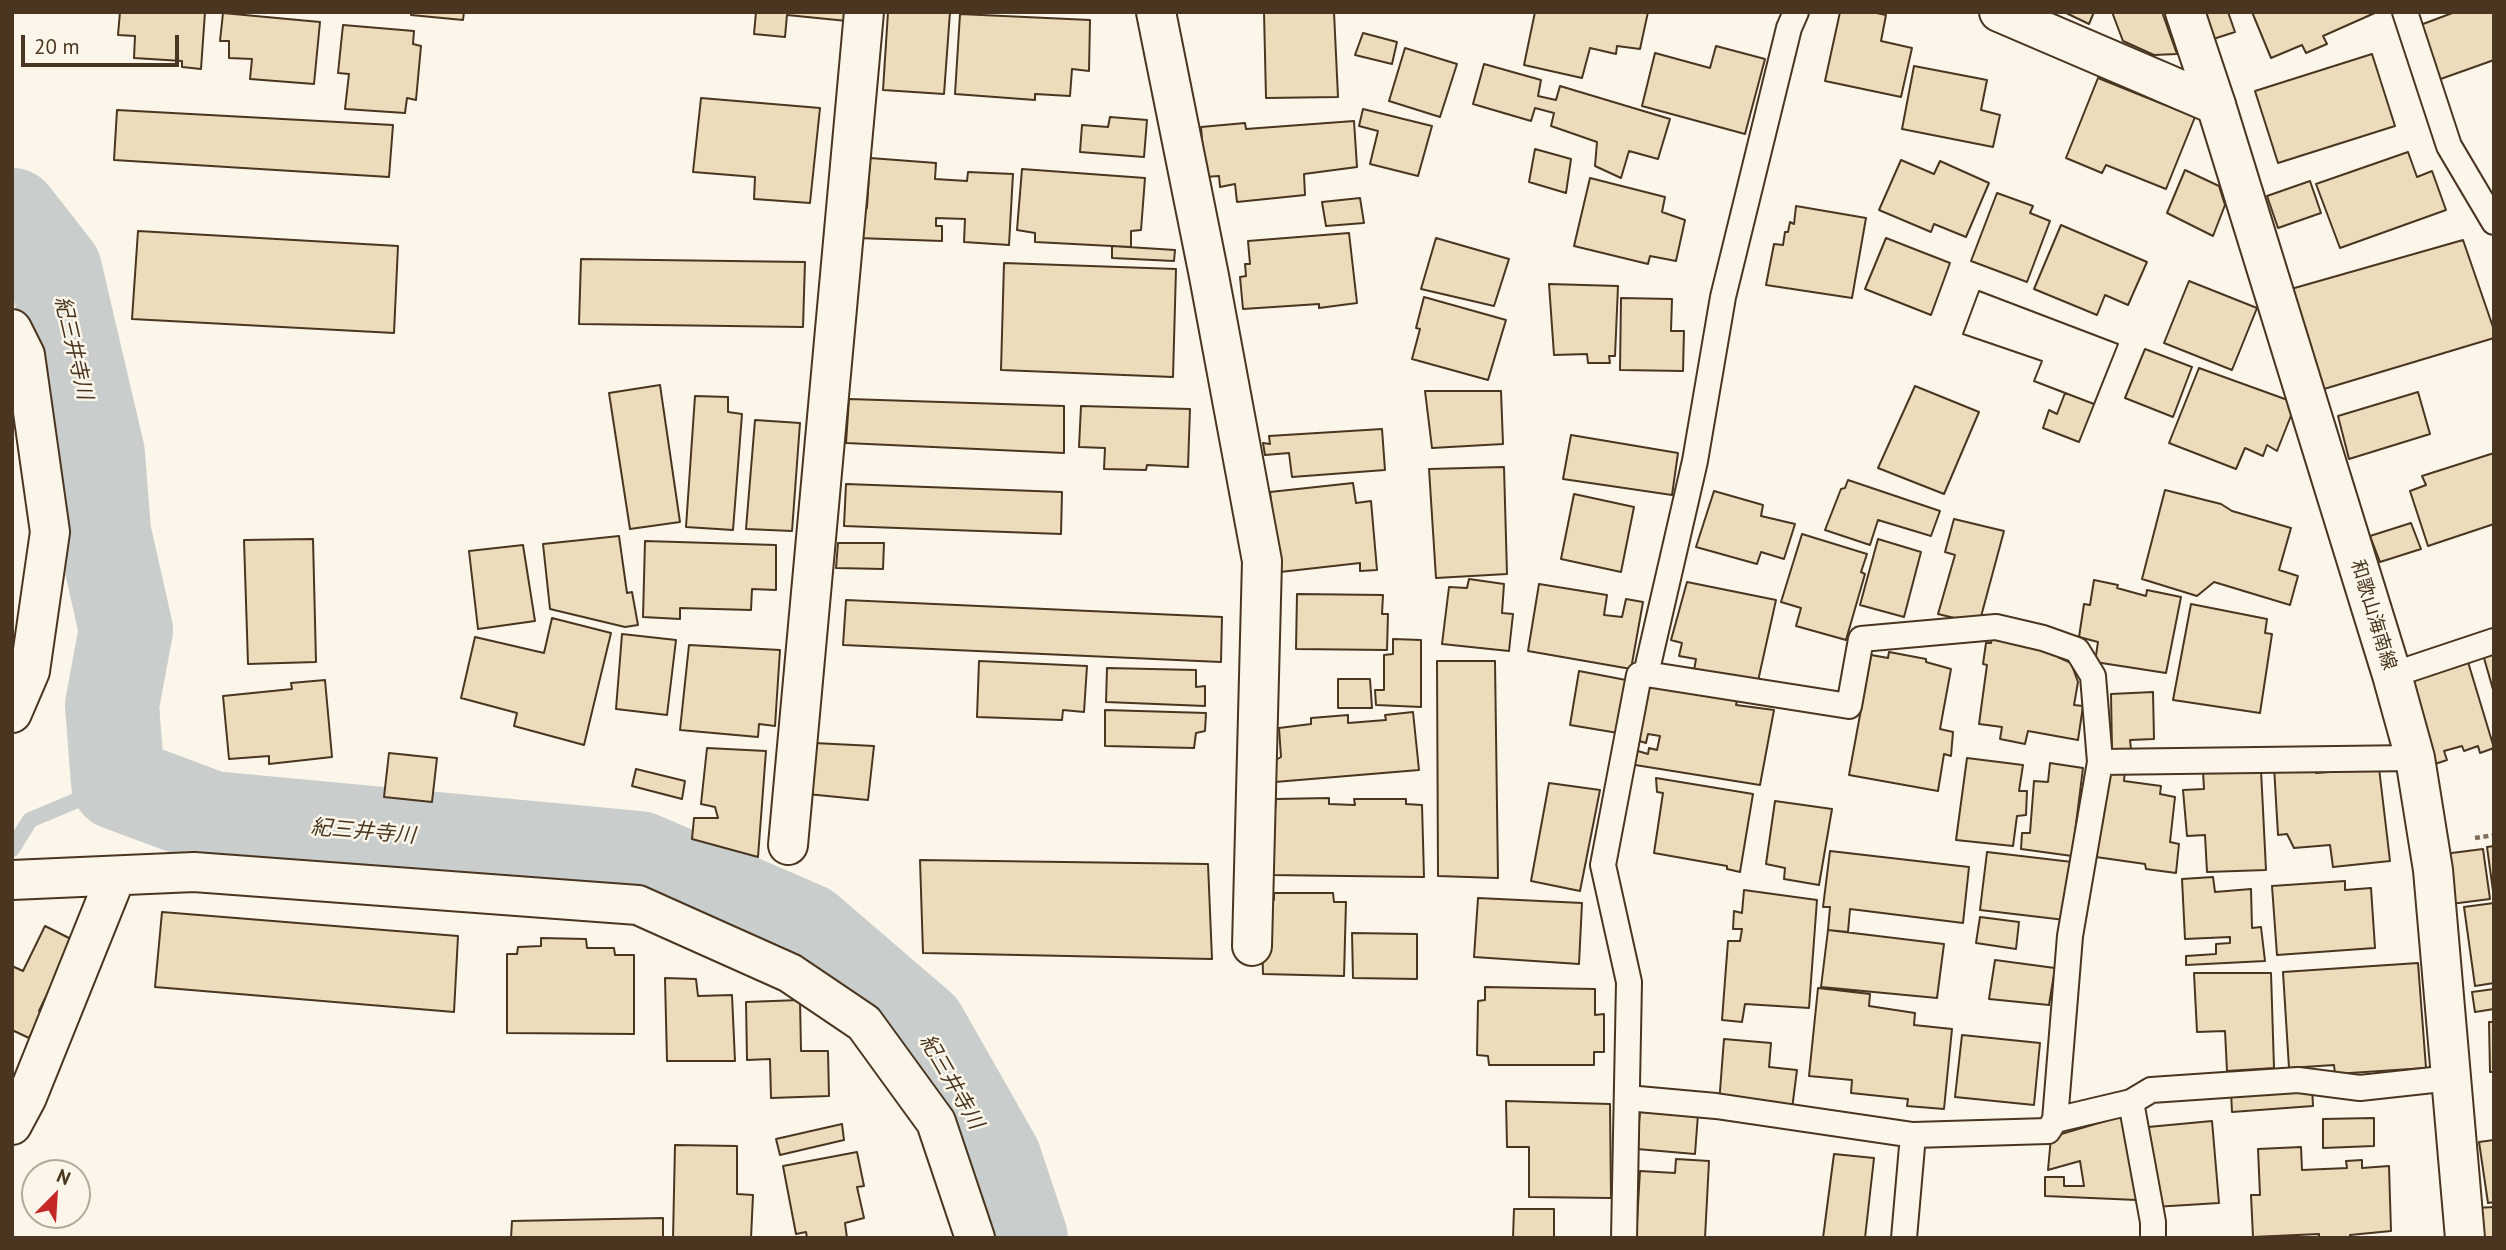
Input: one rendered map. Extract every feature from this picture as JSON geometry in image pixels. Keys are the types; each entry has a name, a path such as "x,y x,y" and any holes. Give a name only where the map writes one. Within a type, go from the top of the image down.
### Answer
{"street":[{"path":"788,845 864,12"},
{"path":"1156,12 1262,561 1252,946"},
{"path":"1999,12 2216,104"},
{"name":"和歌山海南線","path":"2185,12 2216,104 2392,675 2415,758 2433,870 2465,1238"},
{"path":"12,329 25,355 50,532 22,650 30,671 12,713"},
{"path":"12,880 194,872 638,905 790,972 864,1023 936,1122 975,1238"},
{"path":"12,1125 27,1097 116,876"}],"lane":[{"path":"1646,674 1695,461 1723,297 1789,28 1796,12"},
{"path":"2405,12 2449,146 2494,222"},
{"path":"1624,1238 1629,982 1604,865 1639,675 1849,706 1861,639 1996,627 2043,638 2077,650 2093,676 2100,762 2070,936 2055,1120 2048,1131 1913,1135 1716,1106 1627,1098"},
{"path":"2392,675 2494,641"},
{"path":"2100,762 2415,758"},
{"path":"2055,1120 2131,1102 2151,1090 2298,1080 2360,1088 2451,1078"},
{"path":"2131,1102 2153,1238"},
{"path":"1905,1238 1913,1135"}],"building":[{"path":"120,12 205,12 201,69 182,67 182,61 134,58 135,36 118,35"},
{"path":"411,12 464,12 463,20 411,15"},
{"path":"756,12 848,12 847,21 787,15 785,37 754,34"},
{"path":"888,12 950,12 944,94 883,90"},
{"path":"1264,12 1334,12 1338,97 1266,98"},
{"path":"1535,12 1648,12 1640,49 1617,46 1616,54 1590,48 1582,78 1524,65"},
{"path":"1840,12 1886,15 1881,41 1912,48 1901,97 1825,81"},
{"path":"2064,12 2094,12 2089,24"},
{"path":"2112,12 2162,12 2177,54 2154,55 2123,41"},
{"path":"2194,12 2228,12 2235,32 2204,42"},
{"path":"2252,12 2377,12 2323,36 2327,44 2306,53 2302,45 2271,58"},
{"path":"2455,12 2494,12 2494,60 2435,81 2415,27"},
{"path":"223,13 320,22 314,84 250,79 252,59 229,58 229,41 220,41"},
{"path":"960,14 1090,20 1089,71 1072,69 1070,96 1035,94 1035,100 955,94"},
{"path":"343,25 414,31 413,44 421,46 416,100 407,98 405,113 345,109 349,74 338,73"},
{"path":"1363,33 1397,42 1392,64 1355,55"},
{"path":"1716,46 1765,59 1745,134 1642,106 1655,53 1710,68"},
{"path":"1405,48 1457,64 1440,117 1389,101"},
{"path":"2372,54 2395,126 2278,163 2255,91"},
{"path":"1484,64 1541,80 1538,96 1556,100 1560,86 1670,119 1658,159 1629,151 1621,178 1595,166 1597,142 1551,126 1554,113 1535,108 1531,121 1473,104"},
{"path":"1914,66 1987,80 1981,110 2000,115 1993,147 1902,129"},
{"path":"2098,78 2195,117 2166,189 2106,165 2102,173 2066,158"},
{"path":"701,98 820,108 810,203 754,199 755,177 693,172"},
{"path":"1363,109 1432,126 1418,176 1370,164 1378,131 1359,126"},
{"path":"117,110 393,125 389,177 114,160"},
{"path":"1110,117 1147,120 1144,157 1080,152 1082,125 1108,127"},
{"path":"1354,121 1357,167 1304,174 1305,195 1237,202 1235,184 1220,187 1219,176 1205,177 1201,127 1245,123 1246,129"},
{"path":"1535,149 1571,159 1566,193 1529,182"},
{"path":"2408,152 2417,177 2432,171 2446,210 2340,248 2316,184"},
{"path":"870,158 936,163 935,179 967,181 968,172 1013,174 1009,245 964,242 965,219 936,218 936,226 942,226 942,241 857,238 857,207 867,208"},
{"path":"1901,160 1934,174 1940,161 1989,183 1966,237 1934,224 1931,232 1879,210"},
{"path":"1022,169 1145,178 1141,230 1131,231 1131,247 1035,242 1035,233 1017,230"},
{"path":"2185,170 2219,186 2225,205 2213,236 2167,213"},
{"path":"1590,178 1665,197 1662,212 1685,220 1676,261 1650,256 1648,264 1574,246"},
{"path":"2310,181 2321,213 2278,228 2267,196"},
{"path":"1997,193 2033,206 2030,213 2050,221 2027,282 1971,261"},
{"path":"1360,198 1364,223 1326,226 1322,202"},
{"path":"1796,206 1866,218 1852,298 1766,285 1774,244 1783,245 1790,222 1794,224"},
{"path":"2061,225 2147,262 2128,305 2105,295 2097,315 2034,289"},
{"path":"138,231 398,246 394,333 132,319"},
{"path":"1349,233 1357,303 1319,308 1319,304 1243,309 1240,277 1246,276 1245,264 1250,264 1248,241"},
{"path":"1436,238 1509,259 1494,306 1421,289"},
{"path":"1886,238 1950,263 1931,315 1865,289"},
{"path":"2463,240 2494,330 2494,338 2324,389 2291,289"},
{"path":"1112,246 1175,250 1174,261 1112,258"},
{"path":"581,259 805,262 803,327 579,324"},
{"path":"1004,263 1176,269 1173,377 1001,370"},
{"path":"2189,281 2257,308 2232,370 2164,343"},
{"path":"1549,284 1618,286 1615,356 1609,356 1610,363 1588,363 1587,354 1554,355"},
{"path":"1979,291 2118,344 2079,442 2043,428 2049,410 2057,414 2065,393 2034,381 2042,361 1963,334"},
{"path":"1979,291 2118,344 2094,404 2034,381 2042,361 1963,334"},
{"path":"1424,297 1506,320 1488,380 1412,359 1420,329 1416,328"},
{"path":"1621,298 1672,299 1671,331 1684,331 1683,371 1620,370"},
{"path":"2145,349 2192,367 2173,417 2125,398"},
{"path":"2199,368 2296,403 2277,451 2267,445 2263,456 2245,448 2236,469 2169,443"},
{"path":"660,385 680,522 630,529 609,393"},
{"path":"1915,386 1979,412 1944,494 1878,468"},
{"path":"1425,391 1501,391 1503,444 1432,448"},
{"path":"2418,392 2430,434 2349,459 2338,416"},
{"path":"695,396 728,397 728,412 742,414 733,530 686,527"},
{"path":"849,399 1064,406 1064,453 846,443"},
{"path":"1081,406 1190,409 1188,467 1147,465 1146,470 1104,469 1105,448 1079,447"},
{"path":"755,420 800,423 792,531 746,529"},
{"path":"1382,429 1385,470 1292,477 1289,453 1265,455 1263,443 1270,444 1269,436"},
{"path":"1571,435 1678,453 1672,495 1563,479"},
{"path":"2494,453 2494,524 2428,546 2410,491 2426,485 2422,476"},
{"path":"1504,467 1507,574 1436,578 1429,469"},
{"path":"1848,480 1940,511 1931,536 1878,520 1870,545 1825,530 1841,489 1845,488"},
{"path":"1353,483 1356,503 1371,501 1377,570 1360,571 1360,563 1280,572 1270,492"},
{"path":"846,484 1062,492 1061,534 844,526"},
{"path":"2165,490 2221,504 2232,511 2291,528 2279,570 2298,576 2290,605 2214,582 2197,596 2142,579"},
{"path":"1714,491 1763,505 1761,516 1795,524 1784,559 1761,552 1757,564 1696,547"},
{"path":"1574,494 1634,507 1621,572 1561,559"},
{"path":"1954,519 2004,531 1979,624 1938,614 1955,555 1945,552"},
{"path":"2411,523 2421,549 2380,562 2370,536"},
{"path":"1802,534 1867,554 1861,572 1865,574 1846,640 1796,626 1801,608 1781,602"},
{"path":"619,536 627,593 632,592 638,625 625,627 550,609 543,544"},
{"path":"313,539 316,662 248,664 244,540"},
{"path":"1878,539 1921,552 1904,617 1860,605"},
{"path":"645,541 776,545 776,590 752,589 751,610 680,608 680,619 643,617"},
{"path":"838,543 884,543 883,569 836,568"},
{"path":"523,545 535,621 478,629 469,551"},
{"path":"1469,579 1504,584 1502,613 1513,614 1509,651 1442,644 1449,587 1467,588"},
{"path":"2094,580 2118,585 2117,588 2146,596 2147,590 2181,597 2166,673 2095,662 2098,642 2079,637 2084,604 2090,605"},
{"path":"1687,582 1776,600 1756,690 1693,676 1696,659 1679,656 1682,643 1671,640"},
{"path":"1539,584 1607,595 1604,615 1622,617 1626,599 1643,602 1631,669 1528,651"},
{"path":"1297,594 1383,595 1382,614 1388,614 1387,650 1296,649"},
{"path":"846,600 1222,617 1221,662 843,645"},
{"path":"2191,604 2267,619 2265,633 2272,634 2260,713 2173,700"},
{"path":"552,618 611,633 584,745 514,726 517,713 461,698 475,637 544,653"},
{"path":"622,634 676,640 667,715 616,709"},
{"path":"1992,637 2060,649 2058,657 2071,663 2078,682 2074,705 2083,706 2078,740 2028,731 2025,744 2000,739 2002,727 1979,724 1987,665 1983,664 1986,643 1991,643"},
{"path":"1393,639 1421,640 1421,707 1376,705 1375,690 1384,690 1384,655 1393,654"},
{"path":"689,645 780,650 775,726 759,724 758,737 680,730"},
{"path":"2494,648 2494,693 2482,651"},
{"path":"1889,652 1926,659 1926,662 1951,669 1940,729 1953,732 1951,756 1944,754 1938,791 1849,775 1871,655 1888,658"},
{"path":"979,661 1087,666 1084,712 1063,710 1062,720 977,717"},
{"path":"1437,661 1495,661 1498,878 1438,876"},
{"path":"2468,662 2494,748 2480,753 2478,746 2464,751 2462,746 2444,751 2447,760 2426,767 2405,682"},
{"path":"1107,668 1196,670 1196,687 1205,686 1205,706 1106,702"},
{"path":"1579,671 1626,680 1618,733 1570,725"},
{"path":"1338,679 1370,679 1372,708 1338,708"},
{"path":"1643,679 1738,697 1736,705 1774,710 1760,785 1629,764 1631,749 1648,754 1649,748 1657,750 1660,736 1648,734 1646,743 1633,739"},
{"path":"325,680 332,757 269,764 269,756 229,759 223,696 292,689 291,683"},
{"path":"2153,692 2154,739 2130,740 2131,749 2112,750 2111,694"},
{"path":"1105,710 1206,713 1205,731 1196,733 1194,748 1105,746"},
{"path":"1413,712 1419,770 1275,782 1274,761 1281,757 1279,728 1311,724 1311,718 1348,715 1348,723 1386,720 1385,715"},
{"path":"814,743 874,746 868,800 807,794"},
{"path":"707,748 766,751 758,857 692,839 694,818 718,818 715,807 701,804"},
{"path":"389,753 437,758 432,802 384,797"},
{"path":"1967,758 2023,765 2019,791 2027,791 2026,815 2017,816 2013,846 1956,840"},
{"path":"2050,763 2083,768 2072,856 2021,849 2022,833 2030,833 2034,781 2048,782"},
{"path":"2274,766 2313,766 2316,773 2379,768 2390,861 2333,867 2330,845 2294,848 2287,834 2278,835"},
{"path":"2110,768 2125,770 2124,781 2161,786 2160,794 2175,797 2170,842 2179,844 2176,873 2146,869 2145,864 2096,857"},
{"path":"636,769 685,781 682,799 632,786"},
{"path":"2261,770 2266,870 2207,872 2205,835 2187,836 2183,790 2204,789 2203,771"},
{"path":"1656,778 1753,794 1740,872 1727,869 1727,866 1654,853 1663,793 1657,792"},
{"path":"1549,783 1600,790 1580,891 1531,881"},
{"path":"1329,798 1329,804 1355,805 1354,799 1406,799 1406,804 1422,805 1424,877 1269,875 1276,799"},
{"path":"1775,801 1832,809 1819,885 1784,879 1785,868 1766,864"},
{"path":"2494,846 2494,890 2493,891 2487,847"},
{"path":"2483,849 2490,899 2443,905 2436,855"},
{"path":"1830,851 1969,867 1963,923 1850,909 1848,932 1828,930 1830,907 1823,907"},
{"path":"1987,852 2072,862 2065,920 1980,910"},
{"path":"920,860 1208,864 1212,959 923,953"},
{"path":"2213,877 2215,892 2251,889 2252,928 2261,927 2265,961 2186,965 2186,956 2216,954 2216,944 2230,943 2230,937 2185,939 2182,879"},
{"path":"2345,881 2345,890 2371,888 2375,948 2277,955 2272,886"},
{"path":"1744,890 1817,900 1809,1008 1745,1004 1742,1022 1722,1020 1728,941 1740,941 1742,929 1733,929 1734,911 1742,913"},
{"path":"1274,893 1333,893 1334,902 1346,902 1344,976 1263,974 1261,900 1274,900"},
{"path":"1478,898 1582,903 1579,964 1474,957"},
{"path":"2494,903 2494,983 2475,986 2464,907"},
{"path":"162,912 458,936 454,1012 155,987"},
{"path":"1980,917 2019,922 2016,949 1976,943"},
{"path":"45,926 73,940 29,1038 12,1030 12,966 23,971"},
{"path":"1828,930 1944,944 1937,998 1821,987"},
{"path":"1352,933 1417,934 1417,979 1353,978"},
{"path":"541,938 586,939 587,948 614,948 615,955 634,955 634,1034 507,1033 507,954 517,954 518,947 541,946"},
{"path":"1995,960 2055,968 2049,1005 1989,999"},
{"path":"2418,963 2426,1068 2335,1074 2334,1065 2289,1068 2283,972"},
{"path":"2194,973 2271,973 2274,1068 2227,1071 2225,1031 2197,1032"},
{"path":"665,978 696,979 698,996 732,995 735,1061 667,1061"},
{"path":"1485,987 1595,989 1595,1015 1604,1014 1604,1052 1594,1052 1594,1065 1489,1065 1488,1056 1477,1055 1478,1001 1485,1000"},
{"path":"1818,988 1870,994 1869,1006 1915,1013 1914,1025 1952,1029 1944,1109 1907,1106 1908,1099 1851,1093 1852,1080 1809,1076"},
{"path":"2494,989 2494,1009 2475,1012 2472,992"},
{"path":"800,1000 801,1051 828,1051 829,1096 771,1098 770,1059 747,1060 746,1002"},
{"path":"2489,1022 2494,1022 2494,1072 2490,1072"},
{"path":"1962,1035 2040,1043 2034,1105 1955,1097"},
{"path":"1724,1039 1771,1043 1769,1067 1797,1070 1792,1109 1719,1104"},
{"path":"2312,1086 2313,1106 2232,1112 2231,1092"},
{"path":"1506,1101 1610,1104 1611,1198 1529,1197 1529,1147 1507,1147"},
{"path":"1640,1111 1698,1114 1695,1154 1637,1149"},
{"path":"2126,1115 2137,1200 2045,1196 2045,1177 2064,1177 2064,1186 2084,1186 2080,1161 2048,1170 2051,1137"},
{"path":"2374,1118 2374,1146 2323,1148 2323,1119"},
{"path":"2212,1121 2219,1203 2154,1207 2148,1127"},
{"path":"842,1124 844,1140 780,1155 776,1139"},
{"path":"2494,1140 2494,1202 2488,1203 2479,1142"},
{"path":"675,1145 737,1146 737,1194 753,1195 751,1238 673,1238"},
{"path":"2301,1147 2302,1170 2347,1168 2346,1161 2362,1160 2362,1168 2389,1166 2391,1231 2350,1235 2350,1238 2319,1238 2319,1234 2253,1237 2251,1195 2260,1195 2258,1149"},
{"path":"857,1152 864,1186 857,1187 864,1218 845,1223 847,1238 807,1238 806,1232 796,1234 783,1166"},
{"path":"1834,1154 1874,1158 1865,1238 1823,1238"},
{"path":"1676,1159 1709,1161 1705,1238 1636,1238 1640,1171 1675,1173"},
{"path":"2494,1207 2494,1238 2477,1238 2476,1208"},
{"path":"1514,1209 1554,1209 1554,1238 1513,1238"},
{"path":"663,1218 663,1238 511,1238 512,1221"}],"waterway":[{"name":"紀三井寺川","path":"12,215 55,270 98,454 104,532 126,630 112,705 118,783 212,818 639,858 806,930 920,1028 995,1160 1021,1238"},
{"path":"12,849 30,820 118,783"}]}
